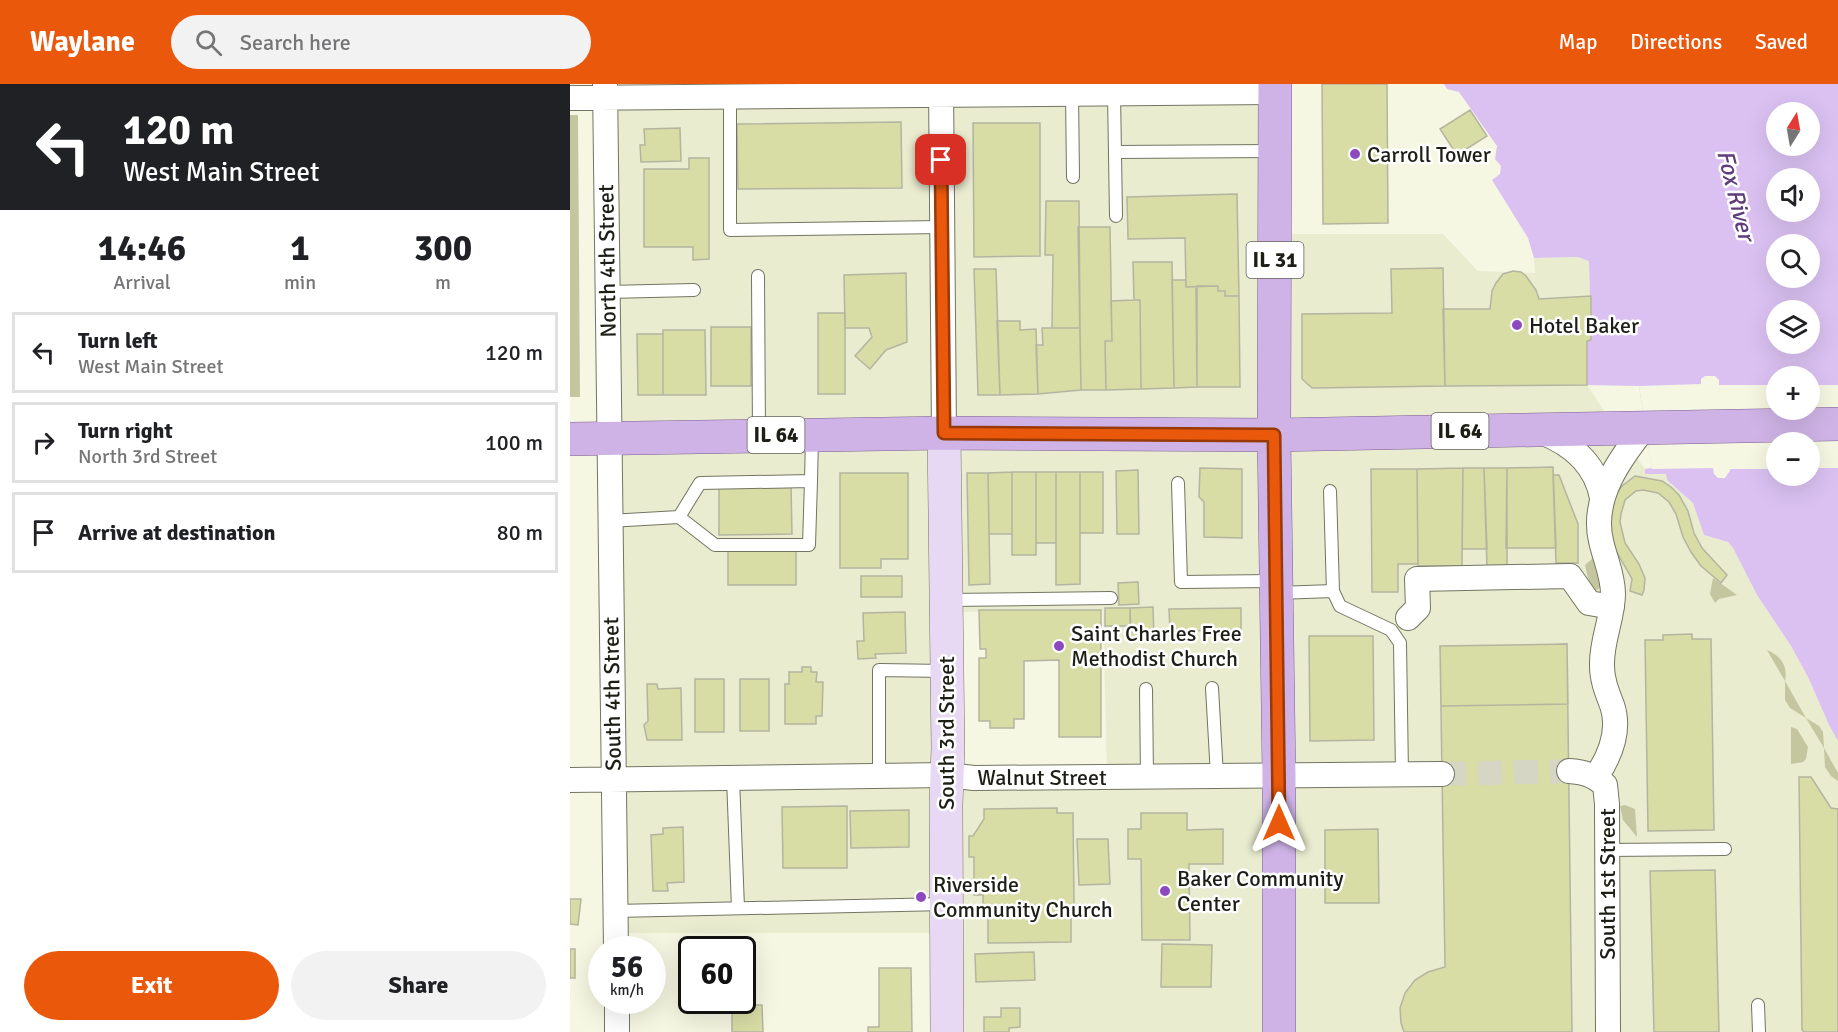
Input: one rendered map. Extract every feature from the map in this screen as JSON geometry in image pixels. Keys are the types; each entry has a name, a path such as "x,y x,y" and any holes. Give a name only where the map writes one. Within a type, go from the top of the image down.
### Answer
{"main road":[{"name":"IL 31","path":"1276,88 1274,435 1279,776 1279,1032"},
{"name":"IL 64","path":"570,439 944,433 1274,435 1838,423"}],"street":[{"path":"570,98 605,91 730,96 806,90 941,89 1114,93 1276,88"},
{"path":"941,89 944,433"},
{"name":"North 4th Street","path":"605,91 608,438"},
{"name":"South 1st Street","path":"1602,498 1616,469 1646,426"},
{"name":"South 1st Street","path":"1533,429 1556,438 1582,457 1600,486 1602,498 1600,539 1611,580 1612,607 1604,642 1602,666 1605,691 1616,724 1614,743 1596,777 1605,785 1607,804 1608,1032"},
{"name":"South 3rd Street","path":"944,433 947,670 947,1032"},
{"name":"South 4th Street","path":"608,438 616,936"},
{"path":"1408,618 1418,608 1417,579 1570,576 1589,603 1612,607"},
{"path":"1569,771 1583,771 1596,777"},
{"name":"Walnut Street","path":"570,780 947,775 974,778 1442,774"},
{"path":"617,1014 617,1032"}],"lane":[{"path":"1072,93 1073,177"},
{"path":"1114,93 1116,216"},
{"path":"730,96 730,230 942,227"},
{"path":"1115,152 1276,151"},
{"path":"758,276 759,436"},
{"path":"607,292 694,290"},
{"path":"609,521 679,517 715,545 809,545 812,435"},
{"path":"679,517 700,483 811,481"},
{"path":"1178,483 1181,582 1333,591"},
{"path":"1330,491 1333,591 1340,606 1391,630 1400,643 1402,774"},
{"path":"946,600 1111,598"},
{"path":"879,776 879,670 947,670"},
{"path":"1146,688 1147,777"},
{"path":"1212,688 1217,777"},
{"path":"733,778 738,908"},
{"path":"1606,850 1725,849"},
{"path":"615,911 946,904"},
{"path":"1758,1005 1759,1032"}],"shaded area":[{"path":"1271,97 1280,234 1443,234 1478,271 1535,273 1534,258 1578,257 1589,260 1591,340 1587,385 1610,420 950,427 946,99"},
{"path":"936,99 938,428 613,437 611,102"},
{"path":"570,115 578,115 580,397 570,397"},
{"path":"1620,435 1645,469 1645,474 1666,474 1667,480 1693,503 1704,535 1728,542 1733,548 1757,595 1791,646 1808,677 1838,741 1838,1032 1286,1032 1279,439"},
{"path":"938,439 942,770 615,778 613,449"},
{"path":"1270,439 1274,772 1107,774 1103,610 955,612 950,440"},
{"path":"1593,558 1601,586 1595,592 1585,565"},
{"path":"1713,578 1737,595 1719,599 1715,603 1710,594"},
{"path":"1767,650 1782,662 1785,681"},
{"path":"1785,681 1806,718 1790,708 1785,700"},
{"path":"1806,718 1819,726 1823,732 1824,748"},
{"path":"1791,727 1797,729 1808,747 1806,759 1803,762 1791,764"},
{"path":"1824,748 1838,773 1838,781 1825,767"},
{"path":"942,780 942,933 620,933 617,784"},
{"path":"951,781 1272,782 1273,1032 953,1032"},
{"path":"1625,805 1635,809 1637,837 1623,820 1620,806"}],"water":[{"name":"Fox River","path":"1444,84 1838,84 1838,741 1808,677 1791,646 1757,595 1733,548 1728,542 1704,535 1693,503 1667,480 1666,474 1645,474 1645,469 1652,468 1639,386 1587,385 1587,341 1591,340 1589,261 1578,257 1534,258 1528,238 1492,180 1500,174 1501,166 1495,159 1497,146 1459,92 1447,89"}],"pier":[{"path":"1705,376 1715,376 1719,380 1719,385 1766,385 1766,420 1820,420 1820,385 1838,385 1838,468 1820,468 1820,432 1766,432 1766,469 1731,469 1725,478 1718,478 1713,468 1652,469 1639,386 1701,384 1701,379"}],"building":[{"name":"Carroll Tower","path":"1322,84 1387,84 1388,223 1323,224"},
{"path":"1470,110 1487,136 1457,155 1440,129"},
{"path":"901,122 902,188 738,189 737,124"},
{"path":"973,123 1040,123 1040,256 974,257"},
{"path":"680,128 681,161 641,162 640,145 645,145 644,129"},
{"path":"689,158 709,158 709,259 693,260 693,247 644,247 644,169 689,169"},
{"path":"1237,194 1239,296 1225,296 1225,291 1218,291 1218,286 1186,287 1185,238 1128,239 1127,197"},
{"path":"1046,201 1079,201 1080,328 1052,328 1053,255 1045,255"},
{"path":"1078,227 1110,227 1112,341 1105,341 1106,390 1081,390"},
{"path":"1133,262 1172,262 1174,388 1141,389 1140,300 1134,300"},
{"path":"1443,268 1445,386 1312,388 1302,379 1302,314 1392,313 1391,269"},
{"path":"974,269 996,269 1000,395 978,395"},
{"name":"Hotel Baker","path":"1513,271 1521,272 1526,276 1536,290 1539,299 1591,296 1591,340 1587,341 1587,385 1445,386 1443,309 1490,309 1492,291 1496,283 1503,274"},
{"path":"906,273 907,342 886,350 870,369 855,356 872,337 869,328 845,328 844,275"},
{"path":"1172,280 1186,280 1186,287 1196,287 1197,387 1174,388"},
{"path":"1197,286 1218,286 1218,291 1225,291 1225,296 1239,296 1240,387 1197,387"},
{"path":"1140,300 1141,389 1106,390 1105,341 1112,341 1111,301"},
{"path":"818,313 845,313 845,394 818,394"},
{"path":"997,321 1020,321 1020,330 1036,329 1038,394 1000,395"},
{"path":"711,327 751,327 751,386 711,386"},
{"path":"1042,328 1080,328 1081,390 1038,394 1036,345 1043,345"},
{"path":"663,330 705,330 706,395 663,395"},
{"path":"637,334 663,334 663,395 638,395"},
{"path":"1553,467 1556,548 1506,548 1507,468"},
{"path":"1200,468 1242,469 1242,538 1204,537 1204,502 1199,497"},
{"path":"1463,468 1462,566 1418,566 1417,469"},
{"path":"1463,468 1484,468 1487,549 1462,549"},
{"path":"1484,468 1507,468 1507,569 1487,569"},
{"path":"1371,469 1417,469 1418,564 1398,564 1398,592 1372,592"},
{"path":"1138,470 1139,534 1117,534 1116,471"},
{"path":"1012,472 1036,472 1036,555 1012,555"},
{"path":"1012,472 1012,534 989,534 988,473"},
{"path":"1036,472 1056,472 1056,543 1036,543"},
{"path":"1056,472 1080,472 1080,584 1056,585"},
{"path":"1080,472 1103,472 1103,533 1080,533"},
{"path":"840,473 908,473 908,559 881,559 881,568 840,568"},
{"path":"967,473 988,473 990,584 969,585"},
{"path":"1553,475 1559,475 1578,524 1578,563 1556,563"},
{"path":"1635,476 1662,481 1679,495 1688,511 1694,533 1702,548 1727,575 1721,583 1701,566 1691,552 1669,502 1658,493 1643,490 1636,491 1625,500 1621,514 1620,522 1625,543 1645,578 1642,595 1630,591 1632,579 1615,549 1608,522 1616,494"},
{"path":"791,484 792,534 719,535 719,485"},
{"path":"796,548 796,585 728,585 728,549"},
{"path":"861,576 902,576 902,597 861,597"},
{"path":"1138,582 1139,604 1119,605 1118,583"},
{"path":"1153,607 1154,638 1131,639 1130,608"},
{"path":"1105,608 1130,608 1130,626 1105,626"},
{"path":"1241,608 1241,630 1170,631 1169,609"},
{"path":"979,610 1101,610 1101,737 1059,737 1059,660 1024,661 1024,719 1014,719 1014,728 990,728 990,721 979,721 979,658 986,658 986,649 980,649"},
{"path":"905,612 906,653 875,654 876,658 858,659 857,641 864,641 863,613"},
{"path":"1692,634 1692,639 1711,639 1714,830 1648,831 1645,640 1663,640 1663,635"},
{"path":"1309,636 1373,636 1374,740 1310,741"},
{"path":"1567,644 1572,1032 1404,1032 1400,1008 1405,993 1415,980 1428,972 1445,967 1440,646"},
{"path":"1567,644 1568,704 1441,706 1440,646"},
{"path":"802,667 811,667 811,672 817,672 816,682 823,682 822,716 816,716 816,724 785,724 785,684 789,684 789,672 802,672"},
{"path":"695,679 724,679 724,732 695,732"},
{"path":"740,679 769,679 769,731 740,731"},
{"path":"647,684 657,684 658,689 681,688 682,740 647,740 644,725 648,721"},
{"path":"1799,777 1811,777 1831,808 1838,809 1838,1032 1804,1032 1802,1030"},
{"path":"847,806 847,868 783,868 782,807"},
{"path":"1057,808 1057,813 1073,813 1074,907 1071,907 1071,942 988,943 988,909 983,909 983,895 974,895 974,857 969,857 969,836 973,836 984,819 984,809"},
{"path":"909,810 909,847 851,848 850,811"},
{"name":"Baker Community Center","path":"1141,813 1187,813 1187,830 1223,829 1223,864 1189,864 1190,940 1142,940 1141,859 1128,859 1128,829 1141,829"},
{"path":"683,827 684,882 667,883 668,891 653,891 651,835 663,834 663,828"},
{"path":"1378,829 1379,903 1325,903 1325,830"},
{"path":"1077,839 1108,839 1110,884 1079,885"},
{"path":"1715,870 1719,1032 1654,1032 1650,871"},
{"path":"570,899 581,899 578,925 570,924"},
{"path":"1162,944 1212,945 1211,987 1161,987"},
{"path":"570,949 575,949 575,978 570,978"},
{"path":"1034,952 1035,980 976,982 975,954"},
{"path":"879,968 911,968 912,1032 868,1032 868,1027 879,1027"},
{"path":"756,1005 762,1005 763,1032 732,1032 732,1014 756,1014"},
{"path":"1001,1008 1020,1008 1020,1027 1009,1028 1009,1032 984,1032 984,1017 1001,1017"}],"tunnel":[{"path":"1442,774 1569,771"}],"place":[{"name":"Carroll Tower","path":"1355,154"},
{"name":"Hotel Baker","path":"1517,325"},
{"name":"Saint Charles Free Methodist Church","path":"1059,646"},
{"name":"Baker Community Center","path":"1165,891"},
{"name":"Riverside Community Church","path":"921,897"}],"route":[{"path":"941,160 944,433 1274,435 1279,823"}]}
